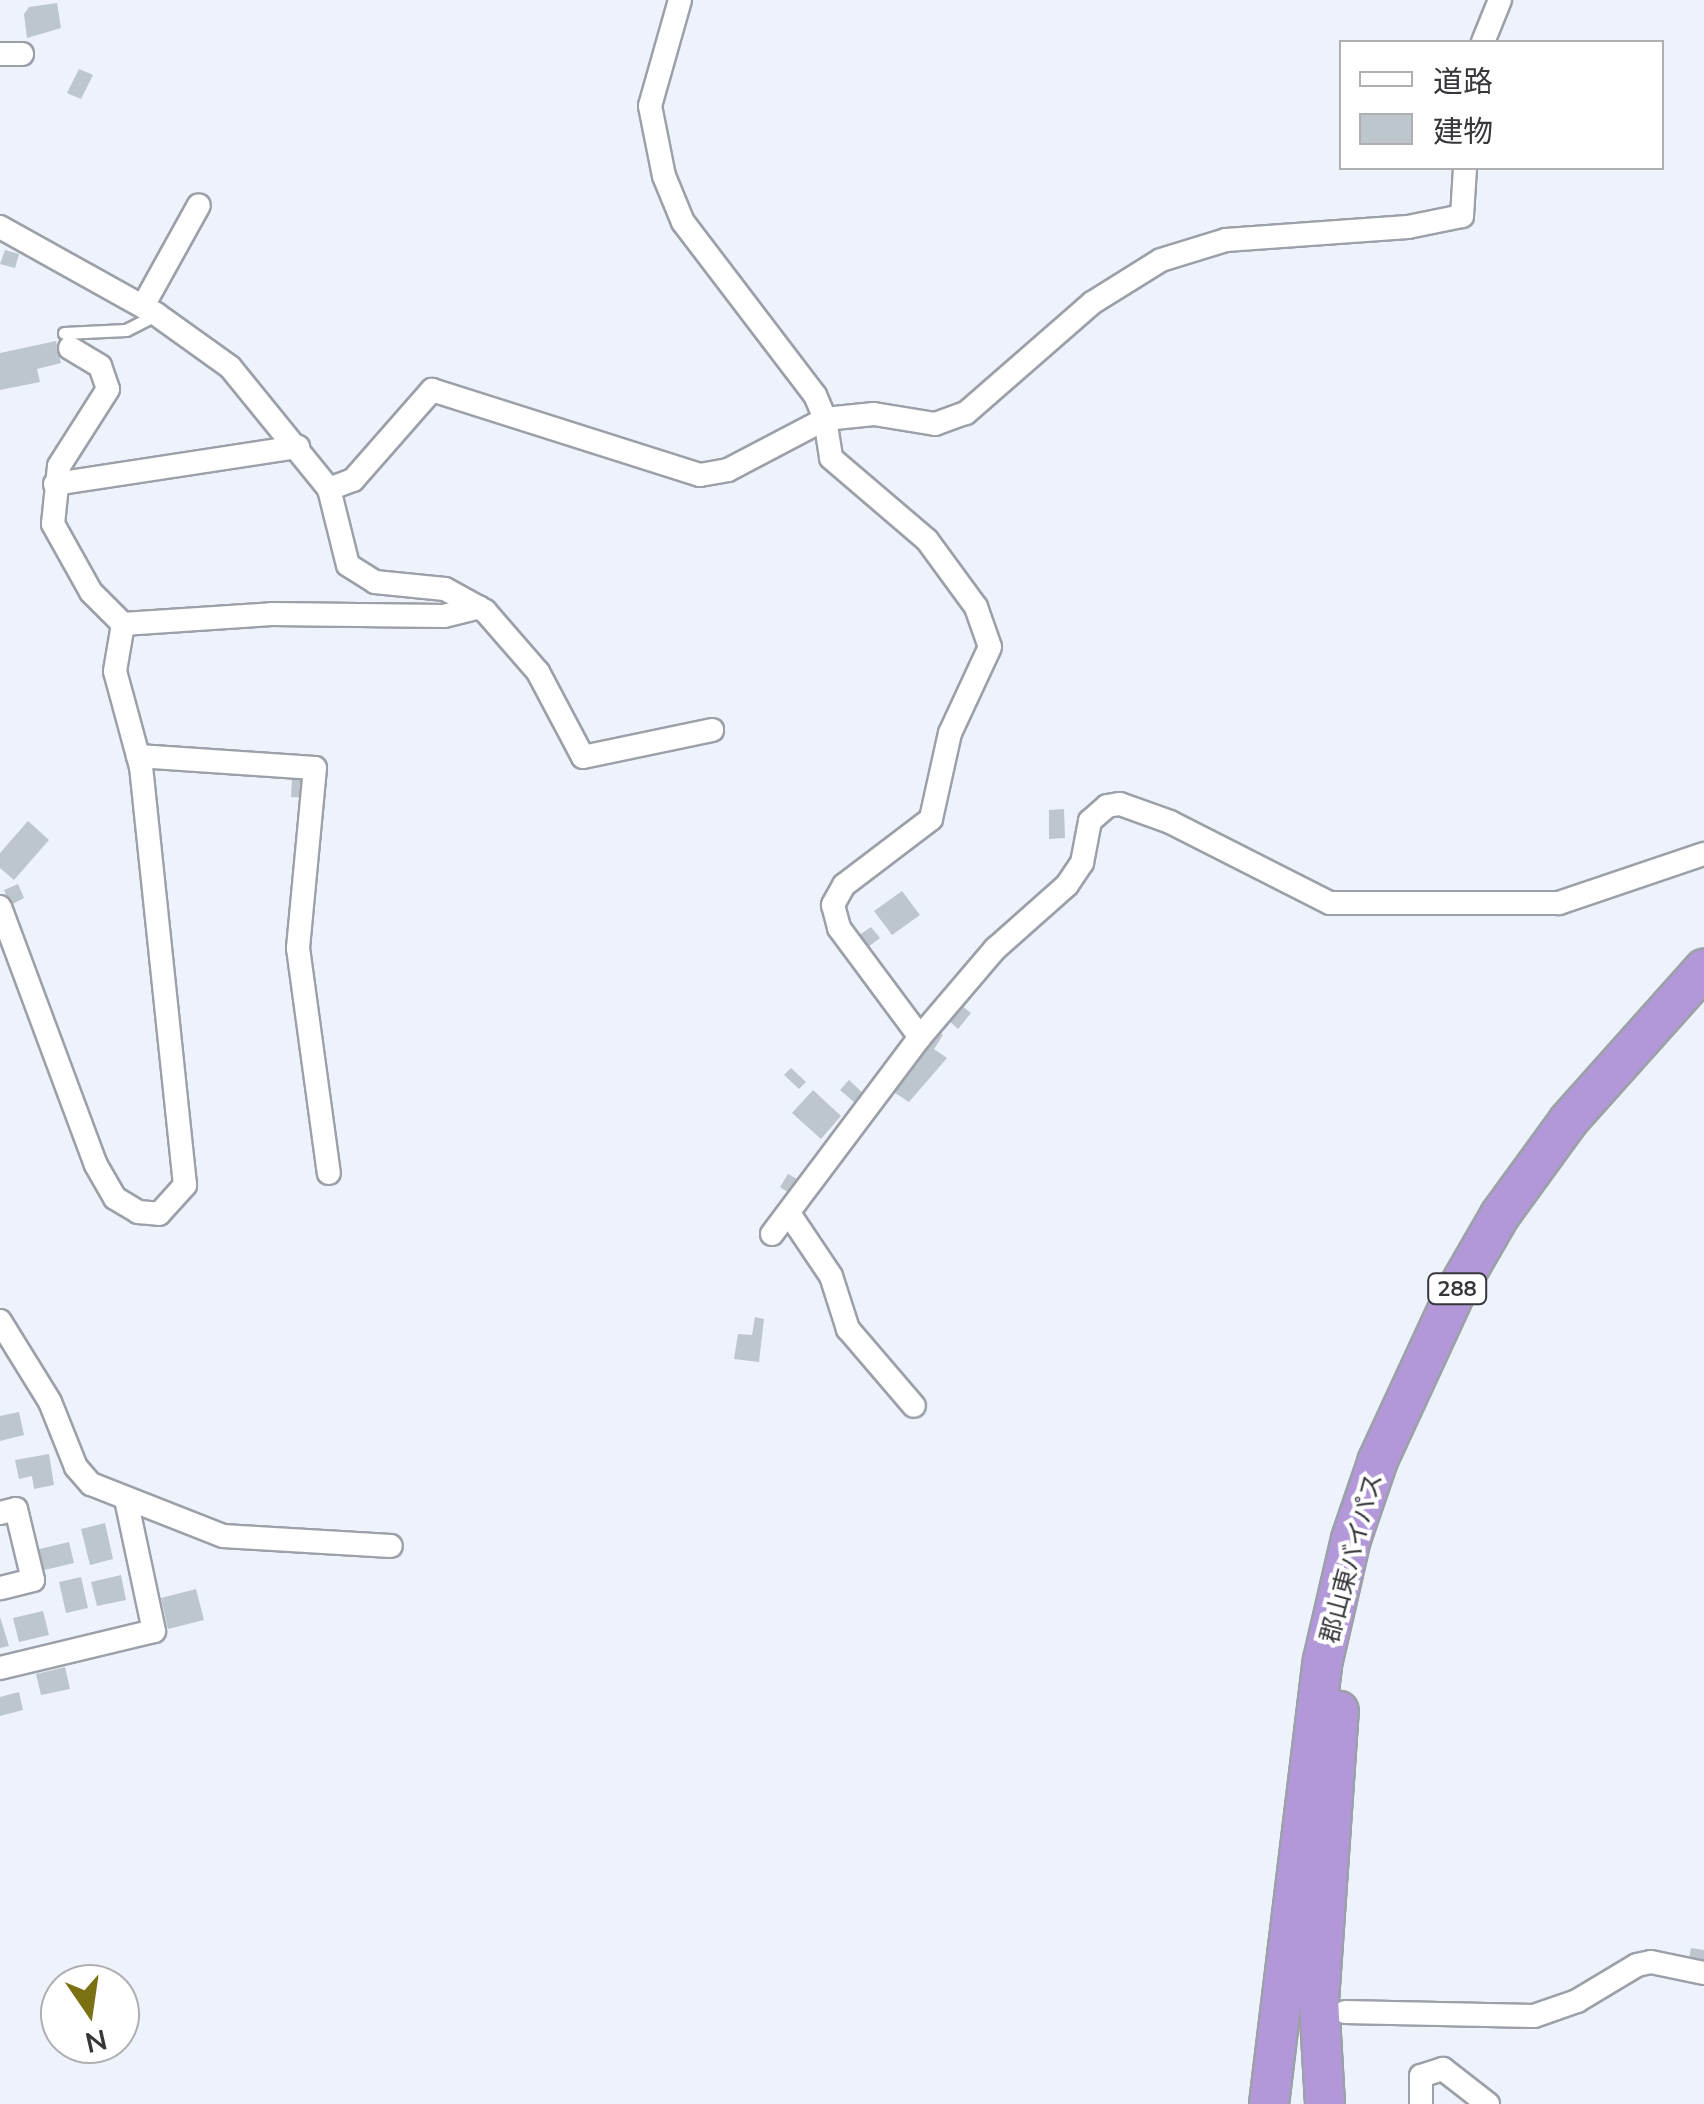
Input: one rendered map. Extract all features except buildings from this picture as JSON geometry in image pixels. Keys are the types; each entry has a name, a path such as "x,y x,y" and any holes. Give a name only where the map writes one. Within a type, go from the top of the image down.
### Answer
{"highway":[{"name":"郡山東バイパス","path":"1269,2104 1323,1660 1339,1589 1378,1460 1455,1292 1532,1168 1646,1029 1704,969"},
{"name":"郡山東バイパス","path":"1646,1029 1704,987"},
{"path":"1325,2104 1319,2001 1338,1743 1339,1589"},
{"path":"1248,2104 1288,1793 1323,1660"}],"street":[{"path":"680,0 650,106 664,176 683,222 815,395 826,419 831,458 927,540 976,607 990,647 950,733 931,819 844,885 833,905 839,928 920,1037"},
{"path":"1484,40 1500,0"},
{"path":"329,489 354,480 432,390 700,476 728,470 826,419 874,414 934,424 966,414 1092,302 1160,260 1226,240 1462,216 1465,170"},
{"path":"150,310 199,205"},
{"path":"0,227 150,310 230,368 329,489 348,564 375,582 444,588 479,607 538,672 583,757 712,730"},
{"path":"67,340 100,366 108,390 68,448 55,484 53,524 91,592 124,624 272,614 444,616 479,607"},
{"path":"55,484 298,447"},
{"path":"0,907 96,1165 115,1198 138,1212 158,1214 184,1185 138,756 115,670 124,624"},
{"path":"138,756 315,768 298,948 329,1173"},
{"path":"772,1234 920,1037 995,949 1067,885 1082,864 1096,812 1120,804 1330,902 1558,903 1704,854"},
{"path":"790,1215 830,1276 848,1329 914,1406"},
{"path":"0,1321 50,1402 80,1474 126,1499 223,1536 391,1546"},
{"path":"0,1668 154,1631 126,1499"},
{"path":"0,1512 16,1509 33,1580 0,1588"},
{"path":"1345,2012 1534,2016 1578,2001 1637,1965 1704,1973"},
{"path":"1421,2104 1421,2076 1444,2069 1488,2104"}],"lane":[{"path":"67,340 126,330 150,310"}]}
